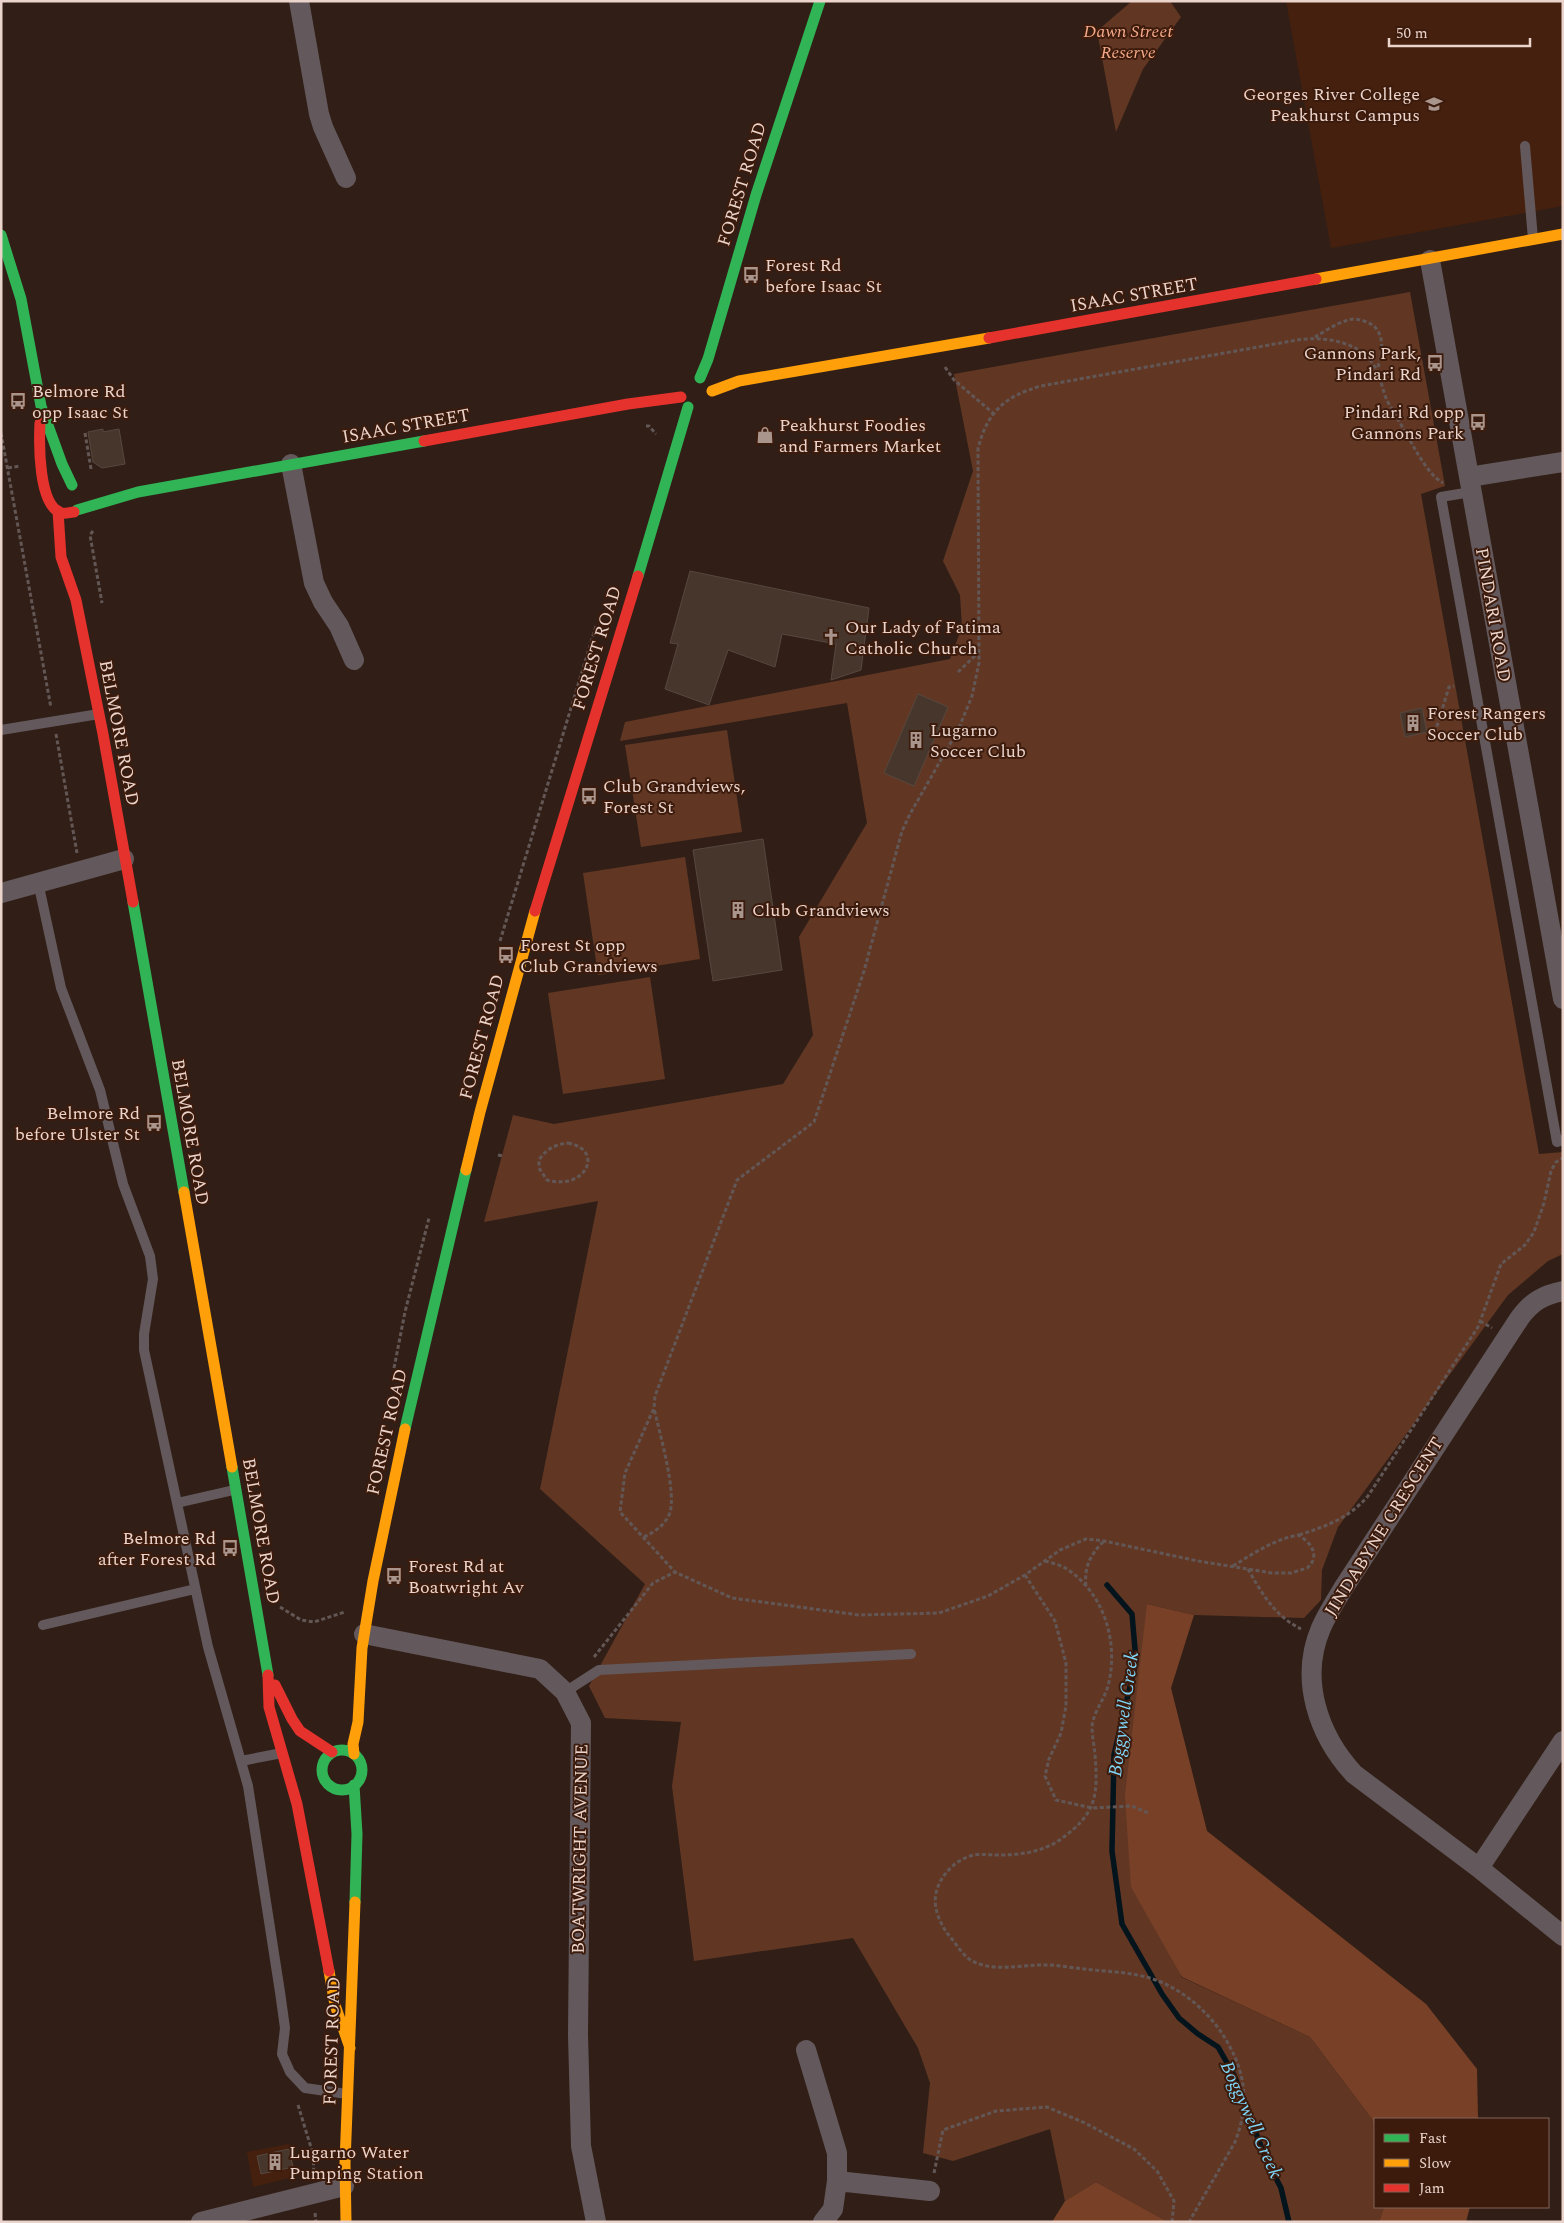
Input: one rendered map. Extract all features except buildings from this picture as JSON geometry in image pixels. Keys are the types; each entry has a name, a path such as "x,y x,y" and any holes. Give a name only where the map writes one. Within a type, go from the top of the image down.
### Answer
{"street":[{"path":"299,1 319,114 346,178"},
{"name":"FOREST ROAD","path":"354,1754 353,1744 358,1722 364,1634 396,1469 452,1228 512,990 669,476 693,408 688,385 708,359 753,205 820,1"},
{"name":"ISAAC STREET","path":"73,516 85,509 138,492 628,404 688,385 708,382 711,396 739,381 939,348 1430,260 1563,234"},
{"name":"BELMORE ROAD","path":"1,235 21,299 41,406 62,464 79,490"},
{"name":"PINDARI ROAD","path":"1430,260 1563,999"},
{"name":"BELMORE ROAD","path":"41,406 39,447 41,472 45,488 55,507 60,523 60,552 67,581 76,600 99,714 268,1670 269,1707 283,1753 293,1772 335,2005 350,2048"},
{"path":"1470,484 1563,462"},
{"path":"291,464 314,583 354,660"},
{"path":"67,484 79,490 80,505 73,516 55,507 53,492 57,488 67,484"},
{"name":"ISAAC STREET","path":"103,490 138,492"},
{"name":"BELMORE ROAD","path":"76,600 79,579 78,570"},
{"path":"1,893 124,858"},
{"name":"JINDABYNE CRESCENT","path":"1563,1291 1537,1299 1527,1307 1353,1572 1332,1607 1318,1639 1314,1651 1312,1675 1314,1696 1324,1731 1343,1762 1372,1789 1479,1868 1563,1936"},
{"name":"BOATWRIGHT AVENUE","path":"364,1634 540,1669 566,1692 581,1723 578,2035 581,2146 596,2222"},
{"name":"BELMORE ROAD","path":"268,1670 293,1721 300,1730 334,1751"},
{"name":"FOREST ROAD","path":"349,1704 359,1688"},
{"path":"334,1751 335,1736"},
{"path":"1479,1868 1563,1741"},
{"path":"314,1774 327,1783 342,1790 354,1785 362,1770 361,1764 354,1754 348,1751 334,1751 323,1761 322,1774 327,1783 339,1804"},
{"name":"FOREST ROAD","path":"346,2222 344,2186 350,2048 354,1861 357,1834 354,1785"},
{"name":"FOREST ROAD","path":"344,1822 354,1861"},
{"path":"806,2050 837,2153 837,2181 833,2209 823,2222"},
{"path":"837,2181 930,2191"},
{"path":"202,2222 344,2186"}],"lane":[{"path":"1525,146 1533,240"},
{"path":"1470,484 1441,497 1557,1142 1563,1140"},
{"path":"1,730 99,714"},
{"path":"38,882 61,988 100,1090 123,1184 150,1256 153,1279 144,1334 144,1350 208,1647 248,1786 285,2028 282,2054 290,2072 305,2088 348,2095"},
{"path":"177,1503 236,1490"},
{"path":"43,1624 195,1589"},
{"path":"566,1692 599,1670 910,1654"},
{"path":"241,1761 283,1753"}],"path":[{"path":"643,1537 663,1525 670,1514 672,1503 671,1486 654,1408 655,1396 737,1180 814,1122 864,971 899,840 910,814 949,747 967,711 976,683 979,652 977,462 981,435 994,413 1014,396 1034,388 1314,337 1346,320 1353,319 1368,322 1379,332 1382,353 1377,370"},
{"path":"939,348 946,369 954,380 994,413"},
{"path":"1,433 78,858"},
{"path":"85,433 92,474"},
{"path":"958,672 979,652"},
{"path":"1433,739 1449,687 1454,686"},
{"path":"559,1144 578,1145 587,1156 588,1164 584,1173 566,1183 547,1180 541,1174 539,1168 539,1160 543,1154 559,1144"},
{"path":"498,1155 502,1156"},
{"path":"1233,1566 1270,1544 1336,1522 1353,1511 1368,1496 1478,1327 1501,1264 1525,1245 1534,1232 1544,1203 1551,1171 1556,1162 1563,1158"},
{"path":"654,1408 625,1473 620,1512 675,1572 732,1598 859,1615 939,1613 988,1596 1025,1575 1045,1560 1074,1543 1086,1539 1104,1541 1198,1561 1283,1574 1307,1568 1313,1558 1313,1549 1309,1542 1298,1535"},
{"path":"1086,1587 1086,1566 1094,1552 1104,1541"},
{"path":"1045,1560 1067,1569 1086,1587 1103,1611 1110,1636 1113,1658 1107,1688 1094,1714 1092,1727 1096,1792 1092,1808 1088,1816 1048,1848 1031,1852 976,1855 961,1860 946,1872 936,1892 936,1908 942,1925 965,1955 972,1960 1003,1967 1020,1968 1046,1965 1136,1975 1163,1982 1197,2005 1213,2020 1236,2057 1243,2076 1245,2100 1240,2128 1235,2142 1189,2222"},
{"path":"1248,1569 1264,1597 1275,1610 1288,1621 1318,1639"},
{"path":"590,1660 653,1583 675,1572"},
{"path":"1025,1575 1055,1621 1066,1663 1066,1706 1061,1733 1049,1759 1045,1776 1056,1800 1092,1808 1132,1806 1148,1813"},
{"path":"257,1608 280,1607 300,1620 314,1622 347,1611 368,1613"},
{"path":"298,2105 313,2154 314,2176"},
{"path":"930,2191 943,2130 996,2111 1047,2107 1085,2122 1134,2149 1157,2171 1166,2185 1174,2201 1172,2222"}],"shaded area":[{"name":"Georges River College Peakhurst Campus","path":"1286,1 1563,1 1563,206 1331,248"},
{"path":"1147,1604 1194,1615 1171,1688 1207,1831 1426,2004 1477,2069 1478,2118 1374,2118 1374,2128 1372,2119 1310,2037 1182,1977 1131,1887 1125,1795"},
{"path":"289,2144 295,2171 289,2178 253,2187 247,2152"},
{"path":"1096,2182 1168,2222 1052,2222 1065,2201"},
{"path":"1384,2208 1470,2208 1466,2222 1379,2222"}],"green space":[{"name":"Dawn Street Reserve","path":"1132,1 1170,1 1181,17 1143,69 1116,132 1097,31"},
{"path":"1410,292 1445,486 1421,494 1539,1154 1563,1152 1563,1254 1548,1261 1508,1295 1338,1527 1322,1570 1321,1600 1304,1618 1194,1615 1147,1604 1181,1977 1310,2037 1372,2119 1374,2128 1374,2208 1384,2208 1379,2222 1168,2222 1096,2182 1065,2201 1050,2129 953,2161 923,2153 930,2083 918,2048 853,1938 694,1961 672,1786 681,1722 605,1718 589,1686 645,1584 540,1489 598,1201 484,1222 513,1115 554,1124 783,1084 813,1035 799,937 867,823 847,703 620,741 625,722 950,659 962,627 960,595 943,561 973,471 954,374"},
{"path":"727,730 742,832 641,847 625,745"},
{"path":"685,857 700,959 598,975 583,873"},
{"path":"650,977 665,1079 563,1094 548,993"}],"waterway":[{"name":"Boggywell Creek","path":"1107,1585 1132,1614 1136,1661 1114,1755 1112,1851 1122,1924 1162,1994 1179,2018 1198,2034 1218,2047 1234,2075 1265,2157 1281,2188 1289,2222"}],"traffic: fast":[{"path":"700,378 708,359 756,195 820,1"},
{"path":"1,235 21,299 41,406 62,464 72,485"},
{"path":"638,576 688,407"},
{"path":"77,510 138,492 424,441"},
{"path":"133,902 184,1192"},
{"path":"405,1429 466,1170"},
{"path":"232,1467 268,1675"},
{"path":"342,1750 353,1753 359,1759 362,1770 359,1781 353,1787 342,1790 331,1787 325,1781 322,1770 325,1759 331,1753 342,1750"},
{"path":"354,1785 357,1834 355,1902"}],"traffic: slow":[{"path":"1316,279 1563,234"},
{"path":"712,391 739,381 989,338"},
{"path":"466,1170 535,911"},
{"path":"184,1192 232,1467"},
{"path":"354,1754 353,1744 358,1722 362,1648 373,1581 405,1429"},
{"path":"346,2222 345,2163 355,1902"},
{"path":"329,1971 335,2005 350,2048"}],"traffic: jam":[{"path":"989,338 1316,279"},
{"path":"424,441 628,404 681,397"},
{"path":"40,423 40,458 44,487 48,499 54,508 62,513 74,512"},
{"path":"58,511 61,557 76,600 103,734 133,902"},
{"path":"535,911 638,576"},
{"path":"268,1675 269,1707 297,1804 329,1971"},
{"path":"275,1685 300,1731 332,1752"}],"place":[{"name":"Georges River College Peakhurst Campus","path":"1434,104"},
{"name":"Forest Rd before Isaac St","path":"751,275"},
{"name":"Gannons Park, Pindari Rd","path":"1435,363"},
{"name":"Belmore Rd opp Isaac St","path":"18,401"},
{"name":"Pindari Rd opp Gannons Park","path":"1478,422"},
{"name":"Peakhurst Foodies and Farmers Market","path":"765,435"},
{"name":"Our Lady of Fatima Catholic Church","path":"831,637"},
{"name":"Forest Rangers Soccer Club","path":"1413,723"},
{"name":"Lugarno Soccer Club","path":"916,740"},
{"name":"Club Grandviews, Forest St","path":"589,796"},
{"name":"Club Grandviews","path":"738,910"},
{"name":"Forest St opp Club Grandviews","path":"506,955"},
{"name":"Belmore Rd before Ulster St","path":"154,1123"},
{"name":"Belmore Rd after Forest Rd","path":"230,1548"},
{"name":"Forest Rd at Boatwright Av","path":"394,1576"},
{"name":"Lugarno Water Pumping Station","path":"275,2162"}]}
